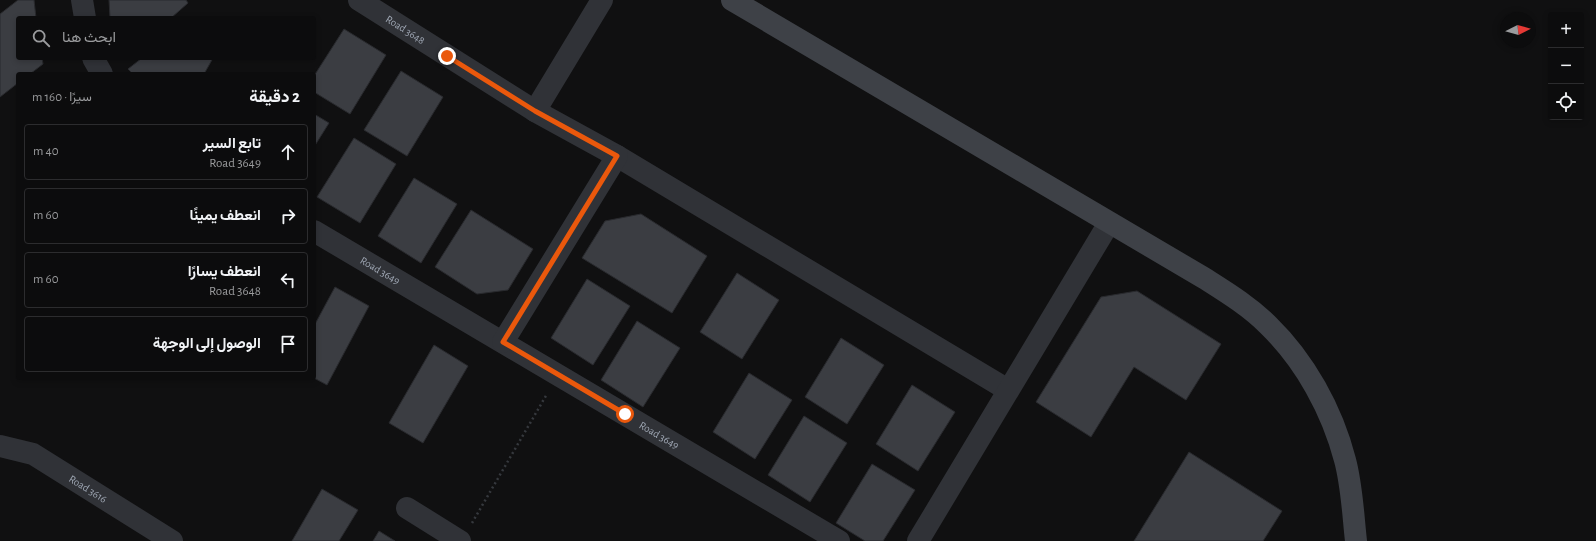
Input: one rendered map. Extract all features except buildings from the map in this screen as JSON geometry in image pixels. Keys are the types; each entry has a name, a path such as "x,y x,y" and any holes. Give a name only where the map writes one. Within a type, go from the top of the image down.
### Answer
{"street":[{"path":"82,0 85,16"},
{"name":"Road 3648","path":"359,0 535,111 617,156 1008,390"},
{"path":"535,111 602,0"},
{"path":"732,0 1204,278 1238,299 1268,324 1294,354 1316,387 1333,422 1345,460 1352,499 1356,541"},
{"path":"94,60 101,72"},
{"path":"503,342 617,156"},
{"path":"918,541 1109,223"},
{"name":"Road 3649","path":"316,232 839,541"},
{"name":"Road 3616","path":"0,446 33,454 172,541"},
{"path":"407,508 465,534"}],"path":[{"path":"465,534 558,375"}],"route":[{"path":"447,56 535,111 617,156 503,342 625,414"}]}
